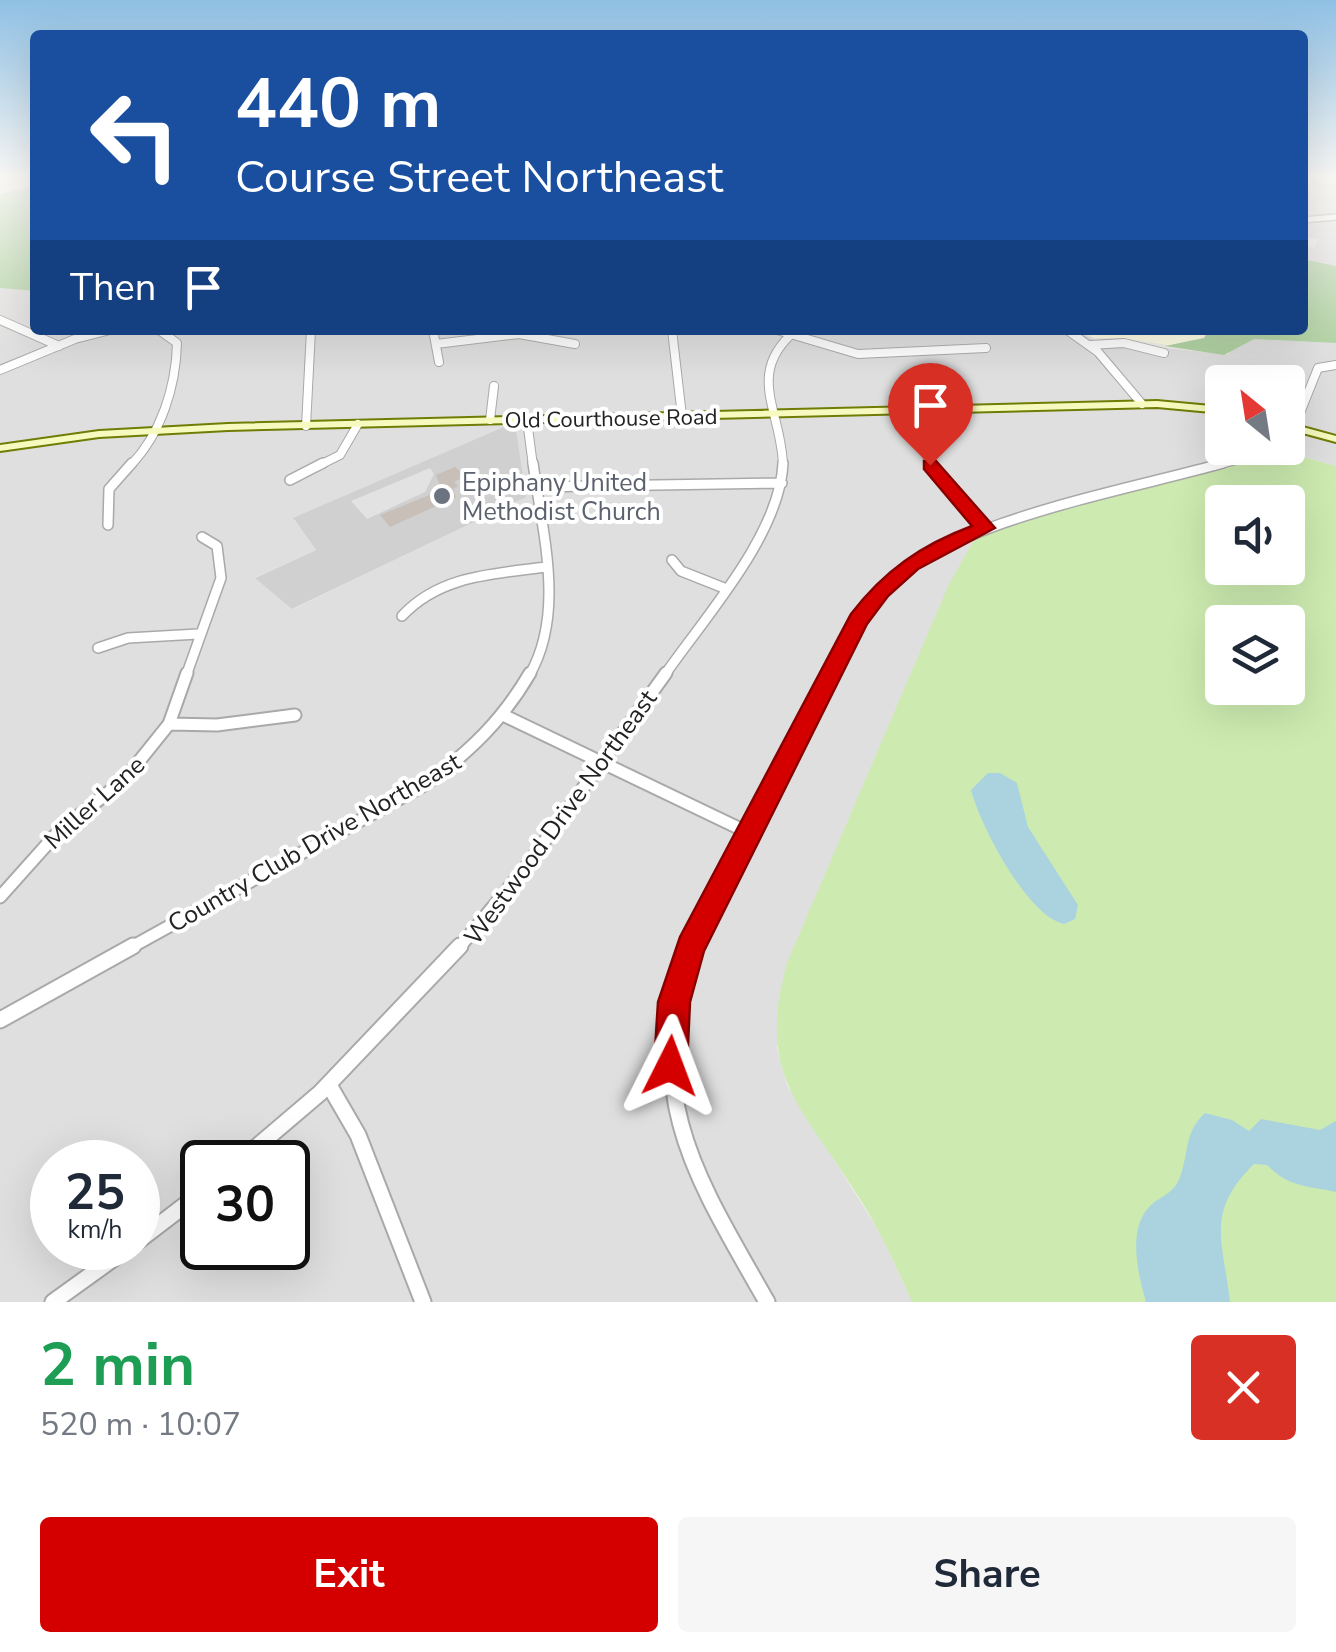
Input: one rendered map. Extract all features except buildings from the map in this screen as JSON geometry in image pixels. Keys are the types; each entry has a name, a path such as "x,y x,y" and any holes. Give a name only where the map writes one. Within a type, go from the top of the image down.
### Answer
{"street":[{"path":"0,320 30,333"},
{"path":"34,335 59,346"},
{"path":"0,370 94,335"},
{"path":"108,525 104,507 108,491 141,454 154,431 178,349 167,335"},
{"path":"306,426 311,335"},
{"path":"435,335 439,362"},
{"path":"436,344 512,335"},
{"path":"546,335 575,344"},
{"path":"673,335 682,416"},
{"name":"Westwood Drive Northeast","path":"264,1140 329,1084 466,946 603,762 764,530 782,483 784,458 766,366 777,344 788,335"},
{"path":"801,335 858,354 968,353 986,348"},
{"path":"1075,335 1090,345 1142,404"},
{"path":"1090,345 1124,343 1164,353"},
{"path":"1305,398 1318,368 1336,365"},
{"path":"490,420 494,386"},
{"name":"Old Courthouse Road","path":"0,448 154,431 358,424 1142,404 1205,409"},
{"path":"904,410 937,476 985,528"},
{"name":"Country Club Drive Northeast","path":"0,1020 426,784 471,751 505,716 543,652 550,612 527,420"},
{"path":"290,480 340,455 358,424"},
{"path":"1305,431 1336,439"},
{"path":"767,1302 695,1176 682,1138 670,1066 670,1033 681,973 848,638 872,600 928,552 985,528 1217,465"},
{"path":"534,487 782,483"},
{"name":"Miller Lane","path":"0,896 60,831 124,780 169,724 198,634 218,588 221,569 216,546 202,537"},
{"path":"672,560 681,571 724,588"},
{"path":"402,616 424,596 456,583 546,567"},
{"path":"98,648 128,638 198,634"},
{"path":"169,724 217,726 294,715"},
{"path":"505,716 748,832"},
{"path":"329,1084 358,1135 423,1302"},
{"path":"160,1224 180,1209"},
{"path":"53,1302 97,1270"}],"shaded area":[{"path":"1314,239 1336,239 1336,266 1308,260 1308,247 1314,248 1318,239"},
{"path":"0,288 30,291 30,335 1085,335 1096,341 1223,354 1253,339 1336,343 1336,466 1305,458 1305,365 1205,365 1205,465 1216,465 985,529 777,1047 787,1085 882,1236 912,1302 0,1302","holes":["525,497 293,609 256,577 316,550 294,520"]},
{"path":"1088,335 1237,335 1228,354 1121,338"},
{"path":"506,426 516,430 526,497 292,609 255,578 316,550 293,518"},
{"path":"430,468 434,474 425,492 367,519 351,501"}],"green space":[{"path":"0,239 30,239 30,291 0,288"},
{"path":"1308,260 1336,266 1336,343 1254,339 1224,355 1165,346 1204,338 1308,335"},
{"path":"1305,458 1336,466 1336,1302 912,1302 872,1219 789,1087 777,1034 787,963 949,584 979,531 1216,465 1305,465"}],"water":[{"path":"988,773 1000,773 1017,783 1028,827 1078,905 1075,919 1064,924 1050,917 1035,905 1007,867 984,825 971,790"},
{"path":"1205,1113 1232,1120 1249,1131 1261,1119 1320,1130 1336,1121 1336,1192 1299,1184 1283,1178 1267,1165 1254,1164 1239,1181 1223,1212 1222,1244 1230,1302 1146,1302 1136,1251 1139,1225 1152,1204 1178,1182 1190,1135"}],"place":[{"name":"Epiphany United Methodist Church","path":"442,496"}],"route":[{"path":"670,1066 674,1002 690,947 858,619 880,590 911,564 946,543 985,528 945,487 930,465"}]}
